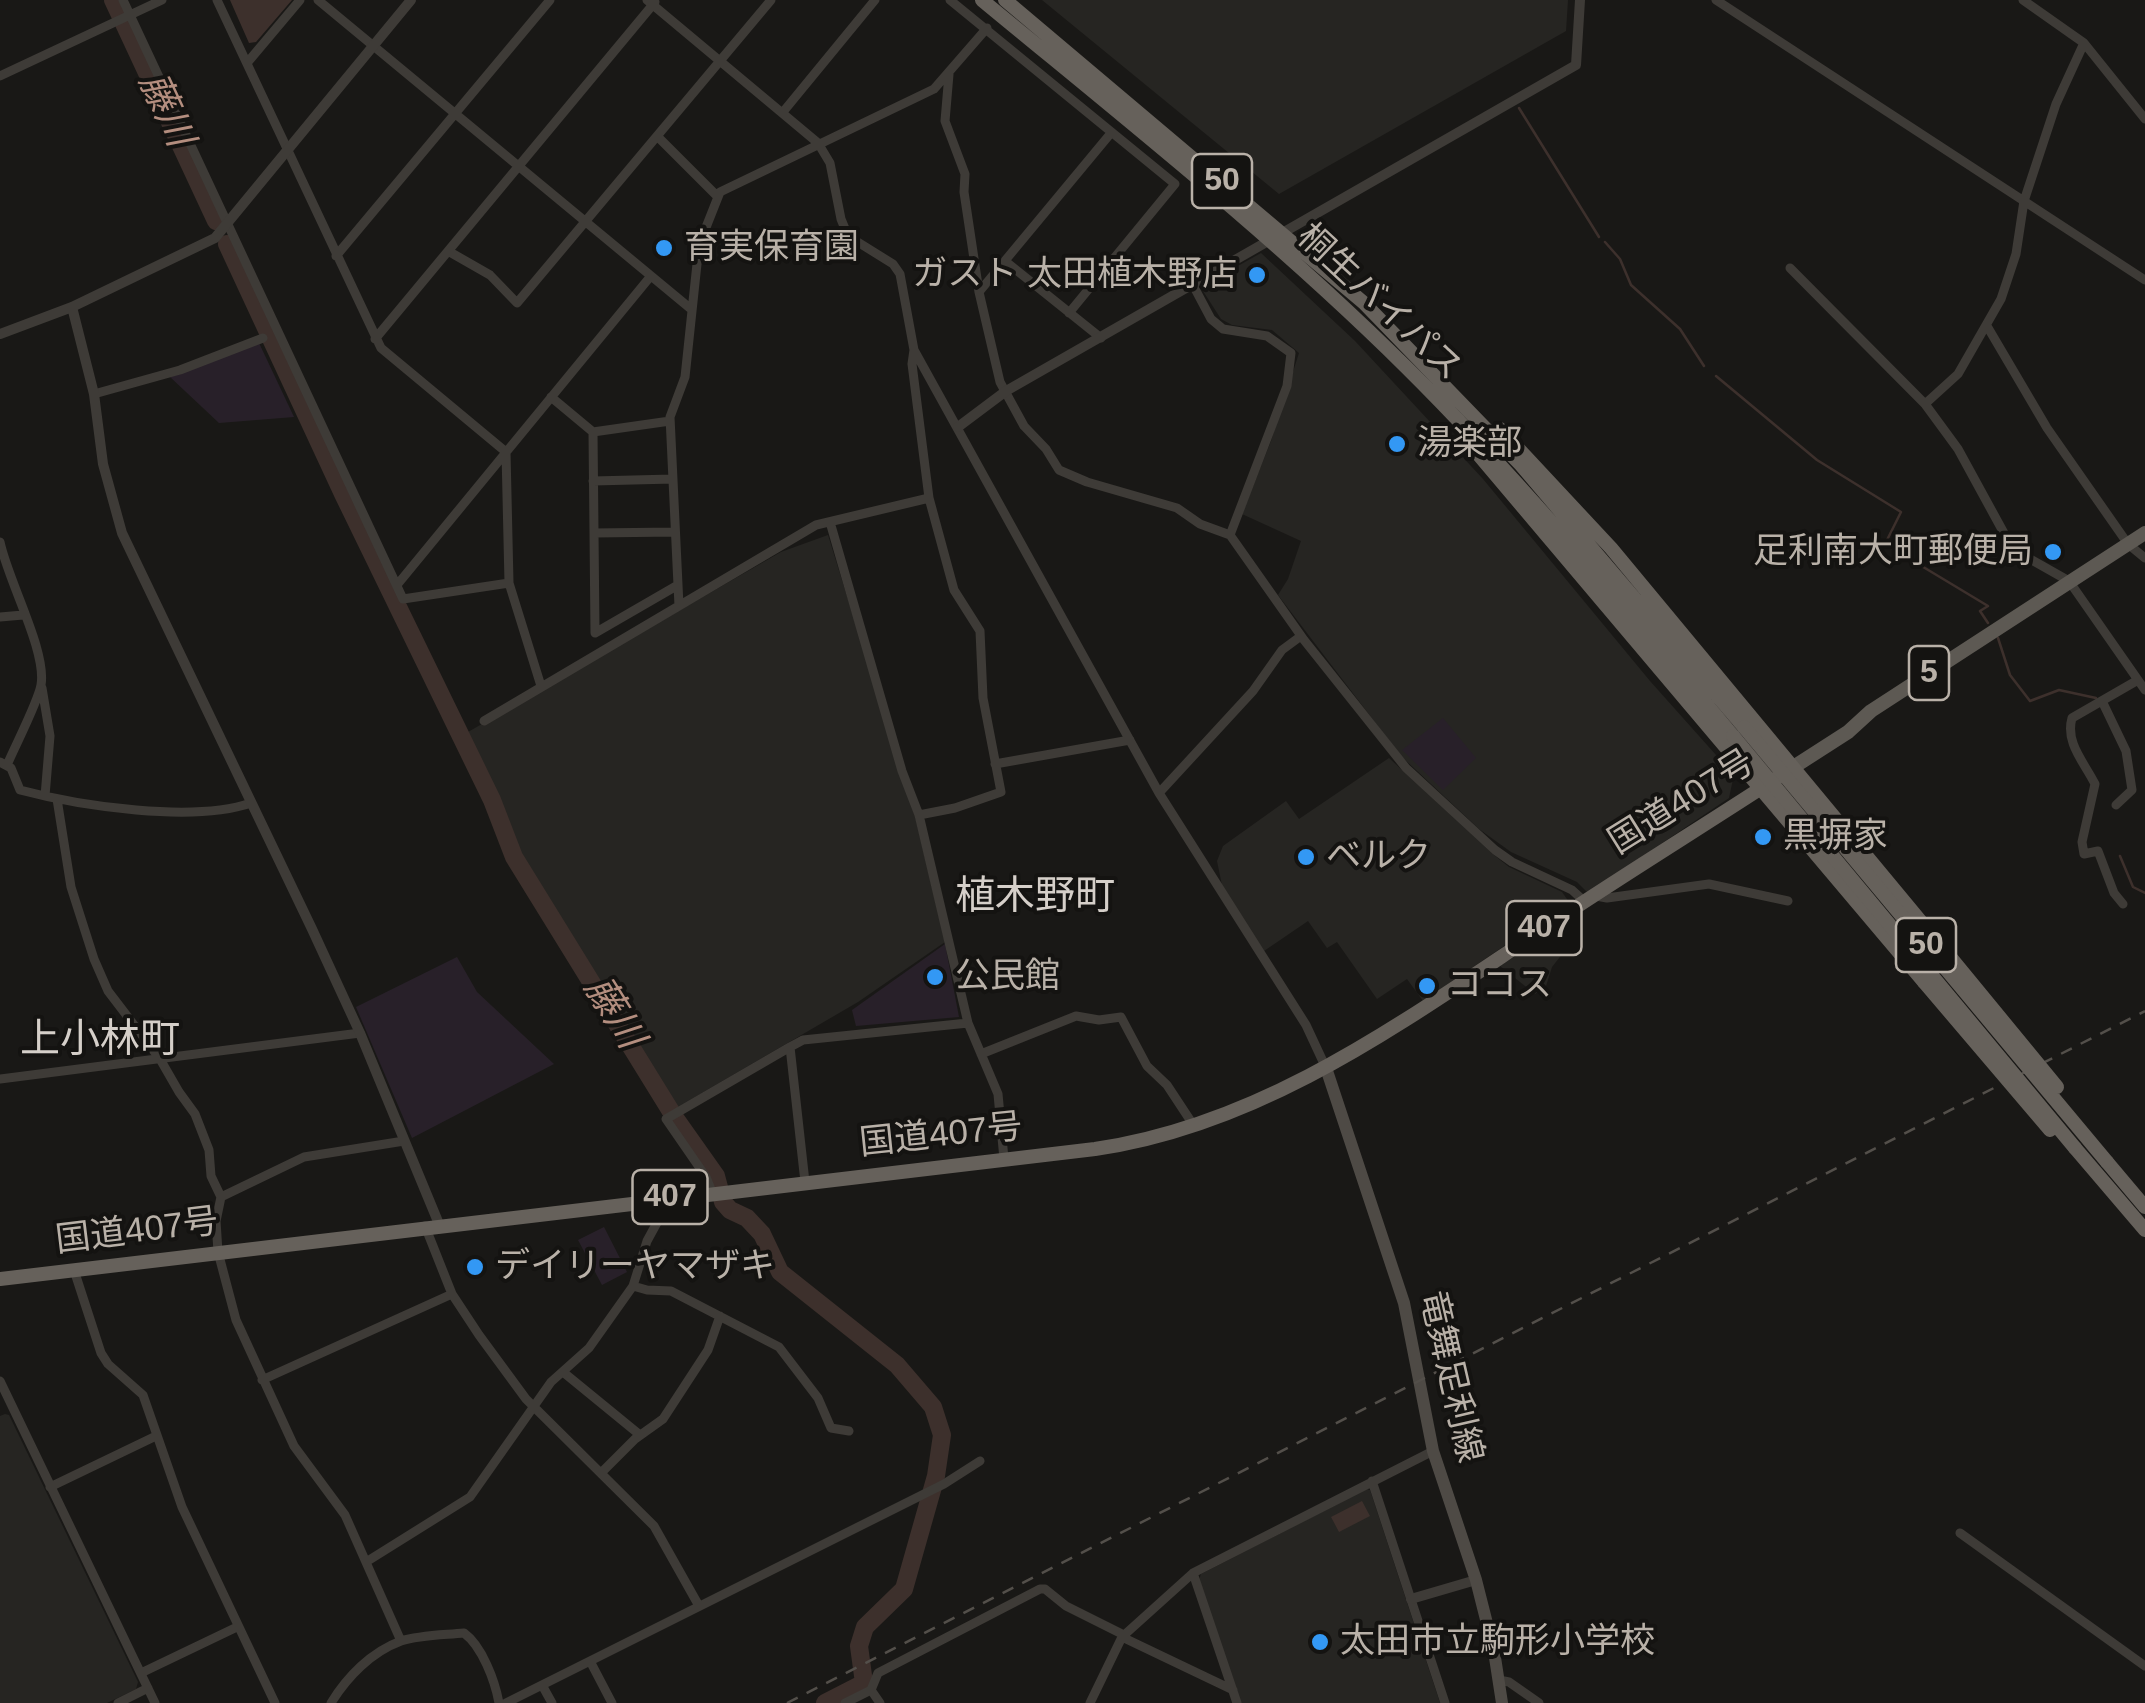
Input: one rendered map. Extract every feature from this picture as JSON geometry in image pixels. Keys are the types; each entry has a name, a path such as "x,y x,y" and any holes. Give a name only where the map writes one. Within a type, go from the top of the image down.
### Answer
{"highway":[{"name":"桐生バイパス","path":"982,0 1364,303 1521,465 1738,731"},
{"name":"桐生バイパス","path":"1005,0 1277,237 1510,474 1738,731"},
{"name":"50","path":"1404,365 2046,1128 2075,1148"},
{"name":"50","path":"1430,370 1470,399 1610,548 2072,1107 2108,1162"},
{"name":"50","path":"1738,731 2145,1230"},
{"name":"50","path":"1738,731 2145,1207"},
{"name":"国道407号","path":"0,1279 1125,1145 1194,1126 1326,1068 1376,1039 1792,768"}],"main road":[{"name":"5","path":"1792,768 2145,533"},
{"name":"竜舞足利線","path":"1326,1068 1403,1300 1433,1451 1476,1580 1502,1703"}],"street":[{"path":"123,0 404,599 509,584"},
{"path":"0,76 162,0"},
{"path":"217,0 381,348 506,452 509,584 542,686"},
{"path":"248,63 300,0"},
{"path":"318,0 691,309"},
{"path":"0,334 72,307 210,241 411,0"},
{"path":"336,256 550,0"},
{"path":"448,251 490,275 517,303 771,0"},
{"path":"783,112 875,0"},
{"path":"950,0 1174,184 1070,312"},
{"path":"958,427 1006,391 1576,65 1580,0"},
{"path":"1716,0 2145,280"},
{"path":"2023,0 2084,43 2145,119"},
{"path":"375,338 652,2 783,112 818,143 830,163 848,236 893,264 900,274 914,350 912,364 930,498 954,590 980,631 983,698 1001,792 956,808 919,815"},
{"path":"679,606 670,421 685,377 699,245 720,192 934,88 987,28"},
{"path":"1926,404 1958,374 1988,326 2016,254 2024,201 2056,104 2084,43"},
{"path":"949,74 945,121 965,174 964,192 979,292 1000,382 1024,426 1060,470 1087,482 1177,508 1200,524 1230,534 1301,636 1389,750 1454,815 1512,862 1589,898 1710,884 1788,902"},
{"path":"979,292 1112,133"},
{"path":"658,137 718,198"},
{"path":"1005,261 1100,338"},
{"path":"1790,268 1926,404 1958,449 2004,535 2023,555 2069,581 2145,690"},
{"path":"397,585 650,278"},
{"path":"1193,285 1210,319 1223,329 1267,336 1291,353 1286,386 1230,534"},
{"path":"72,307 94,394 103,464 122,533 360,1033 404,1141 452,1294 535,1407 654,1526 699,1606"},
{"path":"1988,326 2047,428 2128,544 2145,558"},
{"path":"94,394 180,370 263,338"},
{"path":"914,350 1159,793 1306,1025 1326,1068"},
{"path":"551,397 593,432 670,421"},
{"path":"593,432 595,633 678,586"},
{"path":"593,481 672,480"},
{"path":"484,721 816,526 930,498"},
{"path":"830,522 902,772 919,815 968,1023 998,1094 1004,1159"},
{"path":"594,533 675,532"},
{"path":"0,542 23,615 39,649 50,736 45,796"},
{"path":"0,617 23,615"},
{"path":"1159,793 1254,691 1282,650 1301,636"},
{"path":"2123,904 2114,893 2098,850 2084,854 2082,842 2095,784 2072,745 2069,730 2072,718 2138,680"},
{"path":"41,686 3,763 12,771 18,788 57,799 112,806 186,810 230,809 252,803"},
{"path":"2102,701 2126,751 2132,790 2116,805"},
{"path":"995,764 1130,740"},
{"path":"57,799 71,887 94,959 108,991 160,1058 195,1114 210,1150 211,1176 221,1196 216,1221 218,1252 236,1320 294,1446 345,1515 401,1642"},
{"path":"982,1054 1076,1016 1099,1020 1121,1017 1147,1066 1167,1085 1194,1126"},
{"path":"712,1192 666,1119 803,1040 968,1023"},
{"path":"0,1078 360,1033"},
{"path":"790,1047 804,1182"},
{"path":"221,1196 304,1158 404,1141"},
{"path":"366,1562 470,1498 551,1382 589,1348 633,1286 647,1241 671,1197"},
{"path":"74,1270 101,1353 142,1395 182,1507 274,1703"},
{"path":"633,1286 671,1291 779,1346 818,1398 831,1428 849,1431"},
{"path":"262,1380 452,1294"},
{"path":"600,1472 640,1436 660,1424 708,1350 720,1316"},
{"path":"564,1372 640,1436"},
{"path":"0,1381 155,1703"},
{"path":"0,1411 12,1405"},
{"path":"50,1487 156,1436"},
{"path":"1090,1703 1123,1636 1193,1573 1433,1451"},
{"path":"331,1703 344,1683 366,1662 401,1642 464,1633 482,1657 502,1703 944,1484 980,1462"},
{"path":"1372,1482 1445,1703"},
{"path":"1960,1533 2145,1666"},
{"path":"1193,1573 1237,1703"},
{"path":"1412,1599 1476,1580"},
{"path":"845,1703 871,1690 878,1673 1040,1589 1123,1636 1233,1690"},
{"path":"141,1673 236,1627"},
{"path":"590,1661 612,1703"},
{"path":"1499,1680 1509,1682 1539,1703"},
{"path":"542,1685 552,1703"},
{"path":"118,1703 148,1688"},
{"path":"871,1690 880,1703"}],"shaded area":[{"path":"230,0 292,0 256,42 249,43"},
{"path":"1042,0 1568,0 1566,31 1279,194"},
{"path":"1261,253 1355,341 1483,479 1733,779 1729,798 1588,893 1577,882 1511,852 1479,829 1400,755 1278,595 1301,541 1242,514 1299,353 1272,330 1232,325 1221,319 1203,291 1206,284"},
{"path":"259,343 294,417 219,423 169,376"},
{"path":"828,535 915,816 945,942 858,1002 676,1108 522,856 468,732 781,552"},
{"path":"1443,718 1476,758 1443,790 1402,750"},
{"path":"1389,758 1509,867 1562,892 1569,902 1423,1001 1407,979 1377,999 1337,942 1327,948 1308,921 1264,951 1223,890 1217,861 1223,846 1286,801 1299,819"},
{"path":"1583,912 1570,944 1552,967 1546,986 1535,994 1500,966"},
{"path":"945,944 959,1017 856,1026 852,1010"},
{"path":"457,957 477,992 554,1064 412,1138 356,1007"},
{"path":"604,1227 627,1272 602,1285 578,1240"},
{"path":"9,1415 138,1682 136,1689 107,1703 0,1703 0,1416"},
{"name":"太田市立駒形小学校","path":"1367,1489 1440,1703 1240,1703 1199,1580 1201,1574"},
{"path":"1362,1501 1370,1516 1339,1532 1331,1517"}],"waterway":[{"name":"藤川","path":"113,0 216,221"},
{"path":"1519,108 1599,237"},
{"path":"1605,242 1620,259 1631,285 1680,329 1704,366"},
{"name":"藤川","path":"227,244 492,800 514,857 675,1118 716,1176 723,1202 762,1234 780,1272 897,1365 933,1407 942,1435 936,1476 904,1589 865,1627 859,1646 864,1683 825,1703"},
{"path":"1716,376 1817,460 1901,512 1885,544 1988,606 1980,611 1988,623"},
{"path":"1998,638 2010,675 2030,701 2059,690 2096,698"},
{"path":"2120,856 2133,887 2145,893"}],"railway":[{"path":"787,1703 2145,1011"}],"place":[{"name":"育実保育園","path":"664,248"},
{"name":"ガスト 太田植木野店","path":"1257,275"},
{"name":"湯楽部","path":"1397,444"},
{"name":"足利南大町郵便局","path":"2053,552"},
{"name":"黒塀家","path":"1763,837"},
{"name":"ベルク","path":"1306,857"},
{"name":"公民館","path":"935,977"},
{"name":"ココス","path":"1427,986"},
{"name":"デイリーヤマザキ","path":"475,1267"},
{"name":"太田市立駒形小学校","path":"1320,1642"}],"district":[{"name":"植木野町","path":"1035,898"},
{"name":"上小林町","path":"100,1041"}]}
